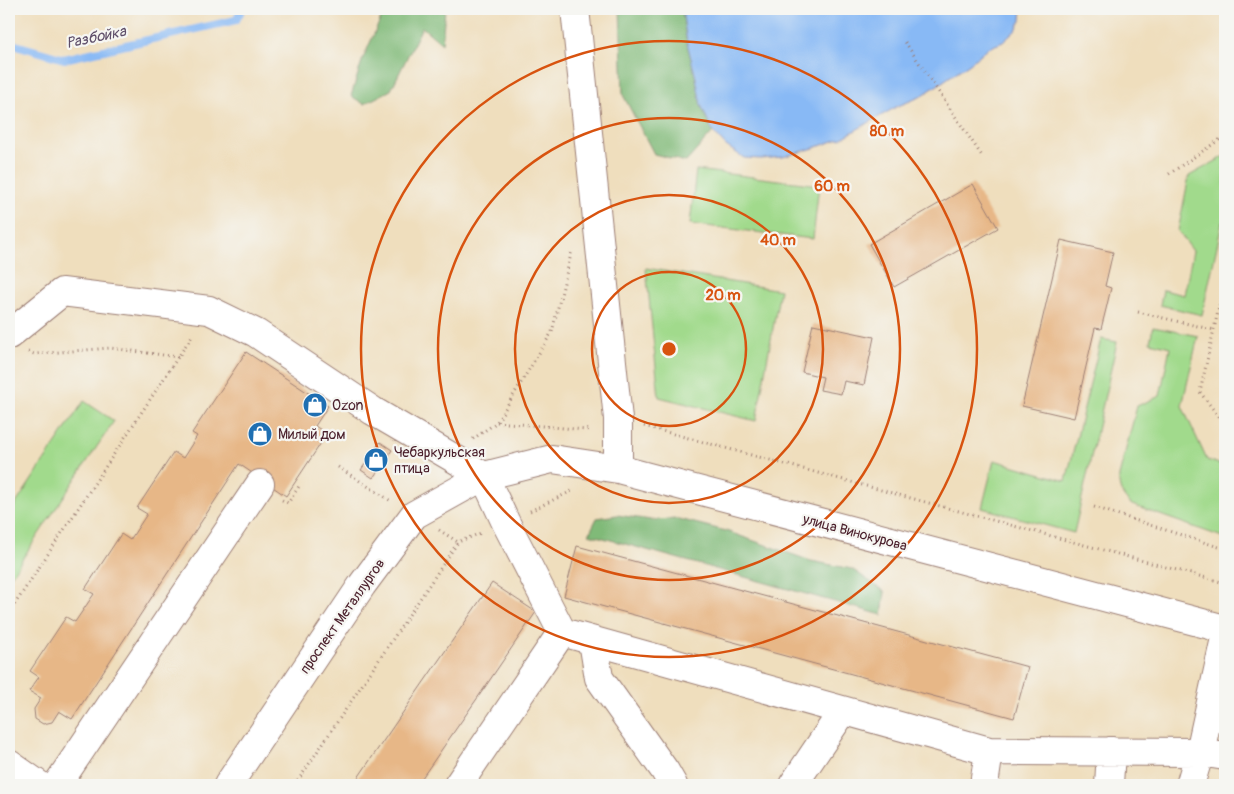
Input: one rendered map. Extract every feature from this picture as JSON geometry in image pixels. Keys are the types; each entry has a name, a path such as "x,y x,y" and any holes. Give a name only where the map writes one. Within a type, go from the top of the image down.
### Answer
{"street":[{"path":"575,9 618,419 618,469"},
{"path":"17,343 62,292 209,310 256,333 373,411 484,476 562,632 989,751 1111,751 1213,754"},
{"name":"улица Винокурова","path":"484,476 552,459 618,469 1225,629"},
{"name":"проспект Металлургов","path":"228,785 362,585 414,515 484,476"},
{"path":"57,785 260,484"},
{"path":"458,785 562,632"},
{"path":"1209,785 1225,638"},
{"path":"594,641 598,678 665,771 672,785"},
{"path":"793,785 843,711"},
{"path":"984,785 989,751"},
{"path":"1109,785 1111,751"},
{"path":"1190,785 1213,754"},
{"path":"9,764 40,785"}],"path":[{"path":"905,42 982,156"},
{"path":"1169,174 1225,136"},
{"path":"1221,139 1225,146"},
{"path":"449,456 497,422 552,332 573,247"},
{"path":"1225,280 1200,392 1225,425"},
{"path":"9,613 209,310"},
{"path":"1138,312 1214,330"},
{"path":"17,343 34,354 110,348 178,357"},
{"path":"497,422 586,430 618,419 1225,584"},
{"path":"288,503 300,485"},
{"path":"295,785 458,542 506,523 576,489"},
{"path":"1094,507 1225,550"}],"green space":[{"path":"385,9 445,9 442,44 422,27 391,90 364,104 351,96 362,61"},
{"path":"620,9 682,9 687,43 701,105 713,132 686,162 654,154 623,95"},
{"path":"1225,156 1225,221 1222,223 1202,315 1160,305 1163,290 1184,295 1193,251 1178,231 1189,176"},
{"path":"696,170 819,185 813,239 690,224"},
{"path":"646,268 780,290 756,421 659,397"},
{"path":"1153,327 1198,336 1182,406 1207,460 1225,466 1225,538 1132,505 1123,495 1120,488 1119,476 1137,406 1160,396 1170,347 1150,342"},
{"path":"1101,339 1117,342 1074,533 982,508 994,460 1066,481"},
{"path":"84,401 114,421 9,579 9,514"},
{"path":"617,515 651,520 679,519 726,531 811,561 852,569 885,592 882,615 589,534 597,518"}],"water":[{"path":"682,9 1022,9 1021,20 1016,30 1003,42 988,48 970,63 920,97 898,106 842,138 783,157 761,159 744,158 726,146 713,132 701,105 687,43"}],"building":[{"path":"973,184 998,228 894,287 869,244"},
{"path":"1061,240 1113,252 1105,286 1111,288 1101,329 1095,328 1074,418 1022,406"},
{"path":"813,324 874,337 864,385 844,381 841,394 820,390 823,377 802,372"},
{"path":"246,352 328,406 315,426 327,434 286,496 239,464 72,719 59,711 52,722 43,724 35,719 34,709 41,698 29,691 39,677 30,671 66,617 75,622 94,594 85,589 121,534 130,540 147,514 137,508 174,452 183,458 197,436 192,433"},
{"name":"Чебаркульская птица","path":"380,442 392,450 373,478 361,470"},
{"path":"577,546 1028,667 1014,718 564,596"},
{"path":"492,583 536,612 483,690 417,785 353,785"}],"waterway":[{"name":"Разбойка","path":"9,43 64,59 236,20 242,9"}],"place":[{"name":"Ozon","path":"315,405"},
{"name":"Милый дом","path":"260,434"},
{"name":"Чебаркульская птица","path":"376,460"}]}
